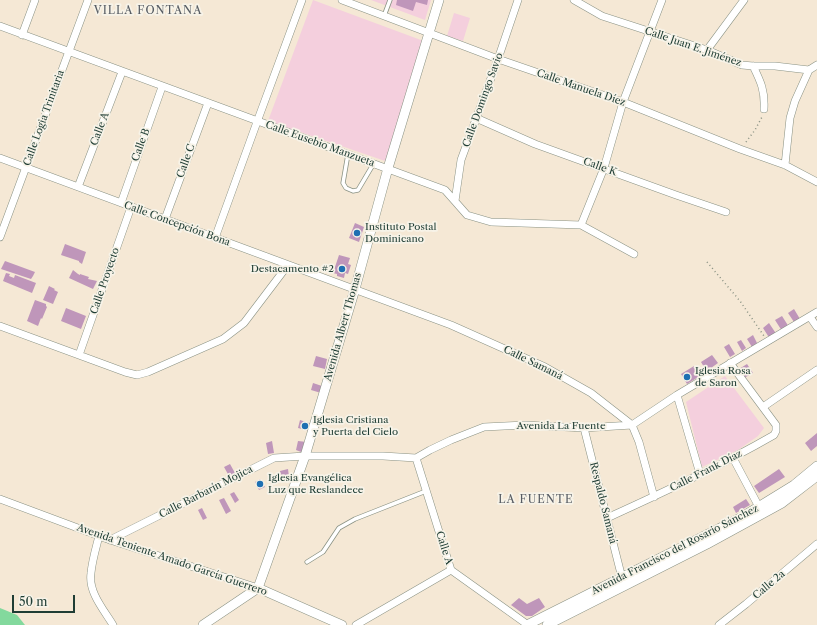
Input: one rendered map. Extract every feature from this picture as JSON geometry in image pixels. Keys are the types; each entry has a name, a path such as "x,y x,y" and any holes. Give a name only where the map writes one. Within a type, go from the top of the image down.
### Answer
{"main road":[{"name":"Avenida Albert Thomas","path":"258,588 305,456 355,289 388,168 439,0"},
{"name":"Avenida Francisco del Rosario Sánchez","path":"528,625 742,517 794,485 817,466"},
{"name":"Avenida Francisco del Rosario Sánchez","path":"547,625 708,544 782,503 817,476"},
{"path":"203,625 258,588"},
{"name":"Avenida Teniente Amado García Guerrero","path":"258,588 342,625"}],"street":[{"path":"22,35 35,0"},
{"name":"Calle Logia Trinitaria","path":"0,237 88,0"},
{"path":"215,238 302,0"},
{"name":"Calle Manuela Díez","path":"342,0 498,59 623,102 740,149 785,165 817,182"},
{"name":"Calle Domingo Savio","path":"455,201 461,160 518,0"},
{"name":"Calle Juan E. Jiménez","path":"574,0 602,16 650,33 707,50 742,65 775,66 809,70"},
{"path":"581,225 604,168 623,102 662,0"},
{"path":"707,50 744,0"},
{"name":"Calle Eusebio Manzueta","path":"0,26 162,87 445,190 467,215 491,222 581,225 634,254"},
{"path":"785,165 790,118 795,101 809,70 817,65"},
{"path":"753,66 762,83 764,109"},
{"name":"Calle A","path":"78,187 122,72"},
{"name":"Calle B","path":"120,203 162,87"},
{"name":"Calle C","path":"165,220 208,103"},
{"name":"Calle K","path":"476,118 535,144 726,212"},
{"name":"Calle Concepción Bona","path":"0,158 355,289"},
{"name":"Calle Proyecto","path":"79,355 131,207"},
{"path":"0,326 136,375 148,372 223,338 244,323 288,265"},
{"name":"Calle Samaná","path":"355,289 450,325 544,367 591,393 632,425"},
{"name":"Avenida La Fuente","path":"416,458 451,440 484,427 525,425 584,428 632,425 730,363 817,312"},
{"path":"810,317 817,327"},
{"name":"Calle Frank Díaz","path":"607,518 654,497 733,458 774,435 776,425 730,363"},
{"path":"763,407 817,370"},
{"path":"677,396 700,474"},
{"path":"632,425 639,442 654,497"},
{"name":"Respaldo Samaná","path":"584,428 622,578"},
{"path":"305,456 383,456 416,458"},
{"name":"Calle Barbarín Mojica","path":"110,540 274,458 305,456"},
{"name":"Calle A","path":"416,458 451,570 528,625"},
{"path":"733,458 759,507"},
{"name":"Avenida Teniente Amado García Guerrero","path":"0,499 110,540 258,588"},
{"path":"99,536 90,575 91,585 97,600 113,625"},
{"name":"Calle 2a","path":"720,625 817,544"},
{"path":"356,625 451,570"}],"lane":[{"path":"384,16 390,0"},
{"path":"348,154 343,183 346,188 353,191 358,190 374,163"},
{"path":"307,562 323,552 338,528 355,519 426,492"}],"path":[{"path":"740,149 762,119 764,109"},
{"path":"707,262 740,301 768,342"}],"shaded area":[{"path":"313,0 429,43 391,163 268,121"},
{"path":"371,0 431,0 425,20"},
{"path":"454,13 470,18 463,41 447,36"},
{"path":"725,376 764,428 758,436 738,450 702,467 686,402"}],"green space":[{"path":"0,608 17,615 25,625 0,625"}],"building":[{"path":"397,0 428,0 427,5 416,2 413,11 396,5"},
{"name":"Instituto Postal Dominicano","path":"355,223 364,227 359,242 349,238"},
{"path":"65,244 86,252 82,264 79,261 61,255"},
{"name":"Destacamento #2","path":"339,255 350,258 348,264 351,265 348,274 345,273 344,278 333,273"},
{"path":"5,261 35,272 31,279 1,269"},
{"path":"73,270 80,275 89,277 88,279 97,281 93,289 69,278"},
{"path":"6,273 10,274 9,276 14,278 15,275 36,283 32,293 3,281"},
{"path":"49,286 58,292 53,304 43,300"},
{"path":"35,300 46,304 47,307 38,326 27,321"},
{"path":"66,308 86,316 81,329 61,321"},
{"path":"794,309 800,319 794,322 788,313"},
{"path":"782,316 789,327 782,331 775,320"},
{"path":"769,323 777,335 770,339 763,328"},
{"path":"753,335 757,343 752,347 747,339"},
{"path":"741,340 746,348 742,351 737,342"},
{"path":"729,344 735,354 730,357 724,347"},
{"path":"712,355 718,363 707,372 701,362"},
{"path":"316,356 327,359 325,369 313,366"},
{"path":"747,364 753,373 744,378 739,369"},
{"path":"694,366 700,376 687,384 681,374"},
{"path":"313,383 322,386 321,393 311,390"},
{"name":"Iglesia Cristiana y Puerta del Cielo","path":"300,420 312,424 310,431 298,428"},
{"path":"817,433 817,446 811,451 805,443"},
{"path":"272,441 274,453 268,454 266,443"},
{"path":"298,441 307,442 305,451 301,452 296,450"},
{"path":"230,464 235,473 229,476 224,467"},
{"path":"288,469 289,477 281,478 280,471"},
{"path":"779,469 785,477 759,493 754,486"},
{"name":"Iglesia Evangélica Luz que Reslandece","path":"260,479 265,487 259,490 255,482"},
{"path":"234,492 239,500 235,503 230,494"},
{"path":"224,498 231,511 226,514 219,500"},
{"path":"746,499 750,505 736,513 733,507"},
{"path":"202,508 207,518 203,520 198,510"},
{"path":"519,598 527,604 539,598 545,607 532,616 526,616 511,605"}],"place":[{"name":"Instituto Postal Dominicano","path":"357,233"},
{"name":"Destacamento #2","path":"342,269"},
{"name":"Iglesia Rosa de Saron","path":"687,377"},
{"name":"Iglesia Cristiana y Puerta del Cielo","path":"305,426"},
{"name":"Iglesia Evangélica Luz que Reslandece","path":"260,484"}],"district":[{"name":"VILLA FONTANA","path":"148,11"},
{"name":"LA FUENTE","path":"536,500"}]}
